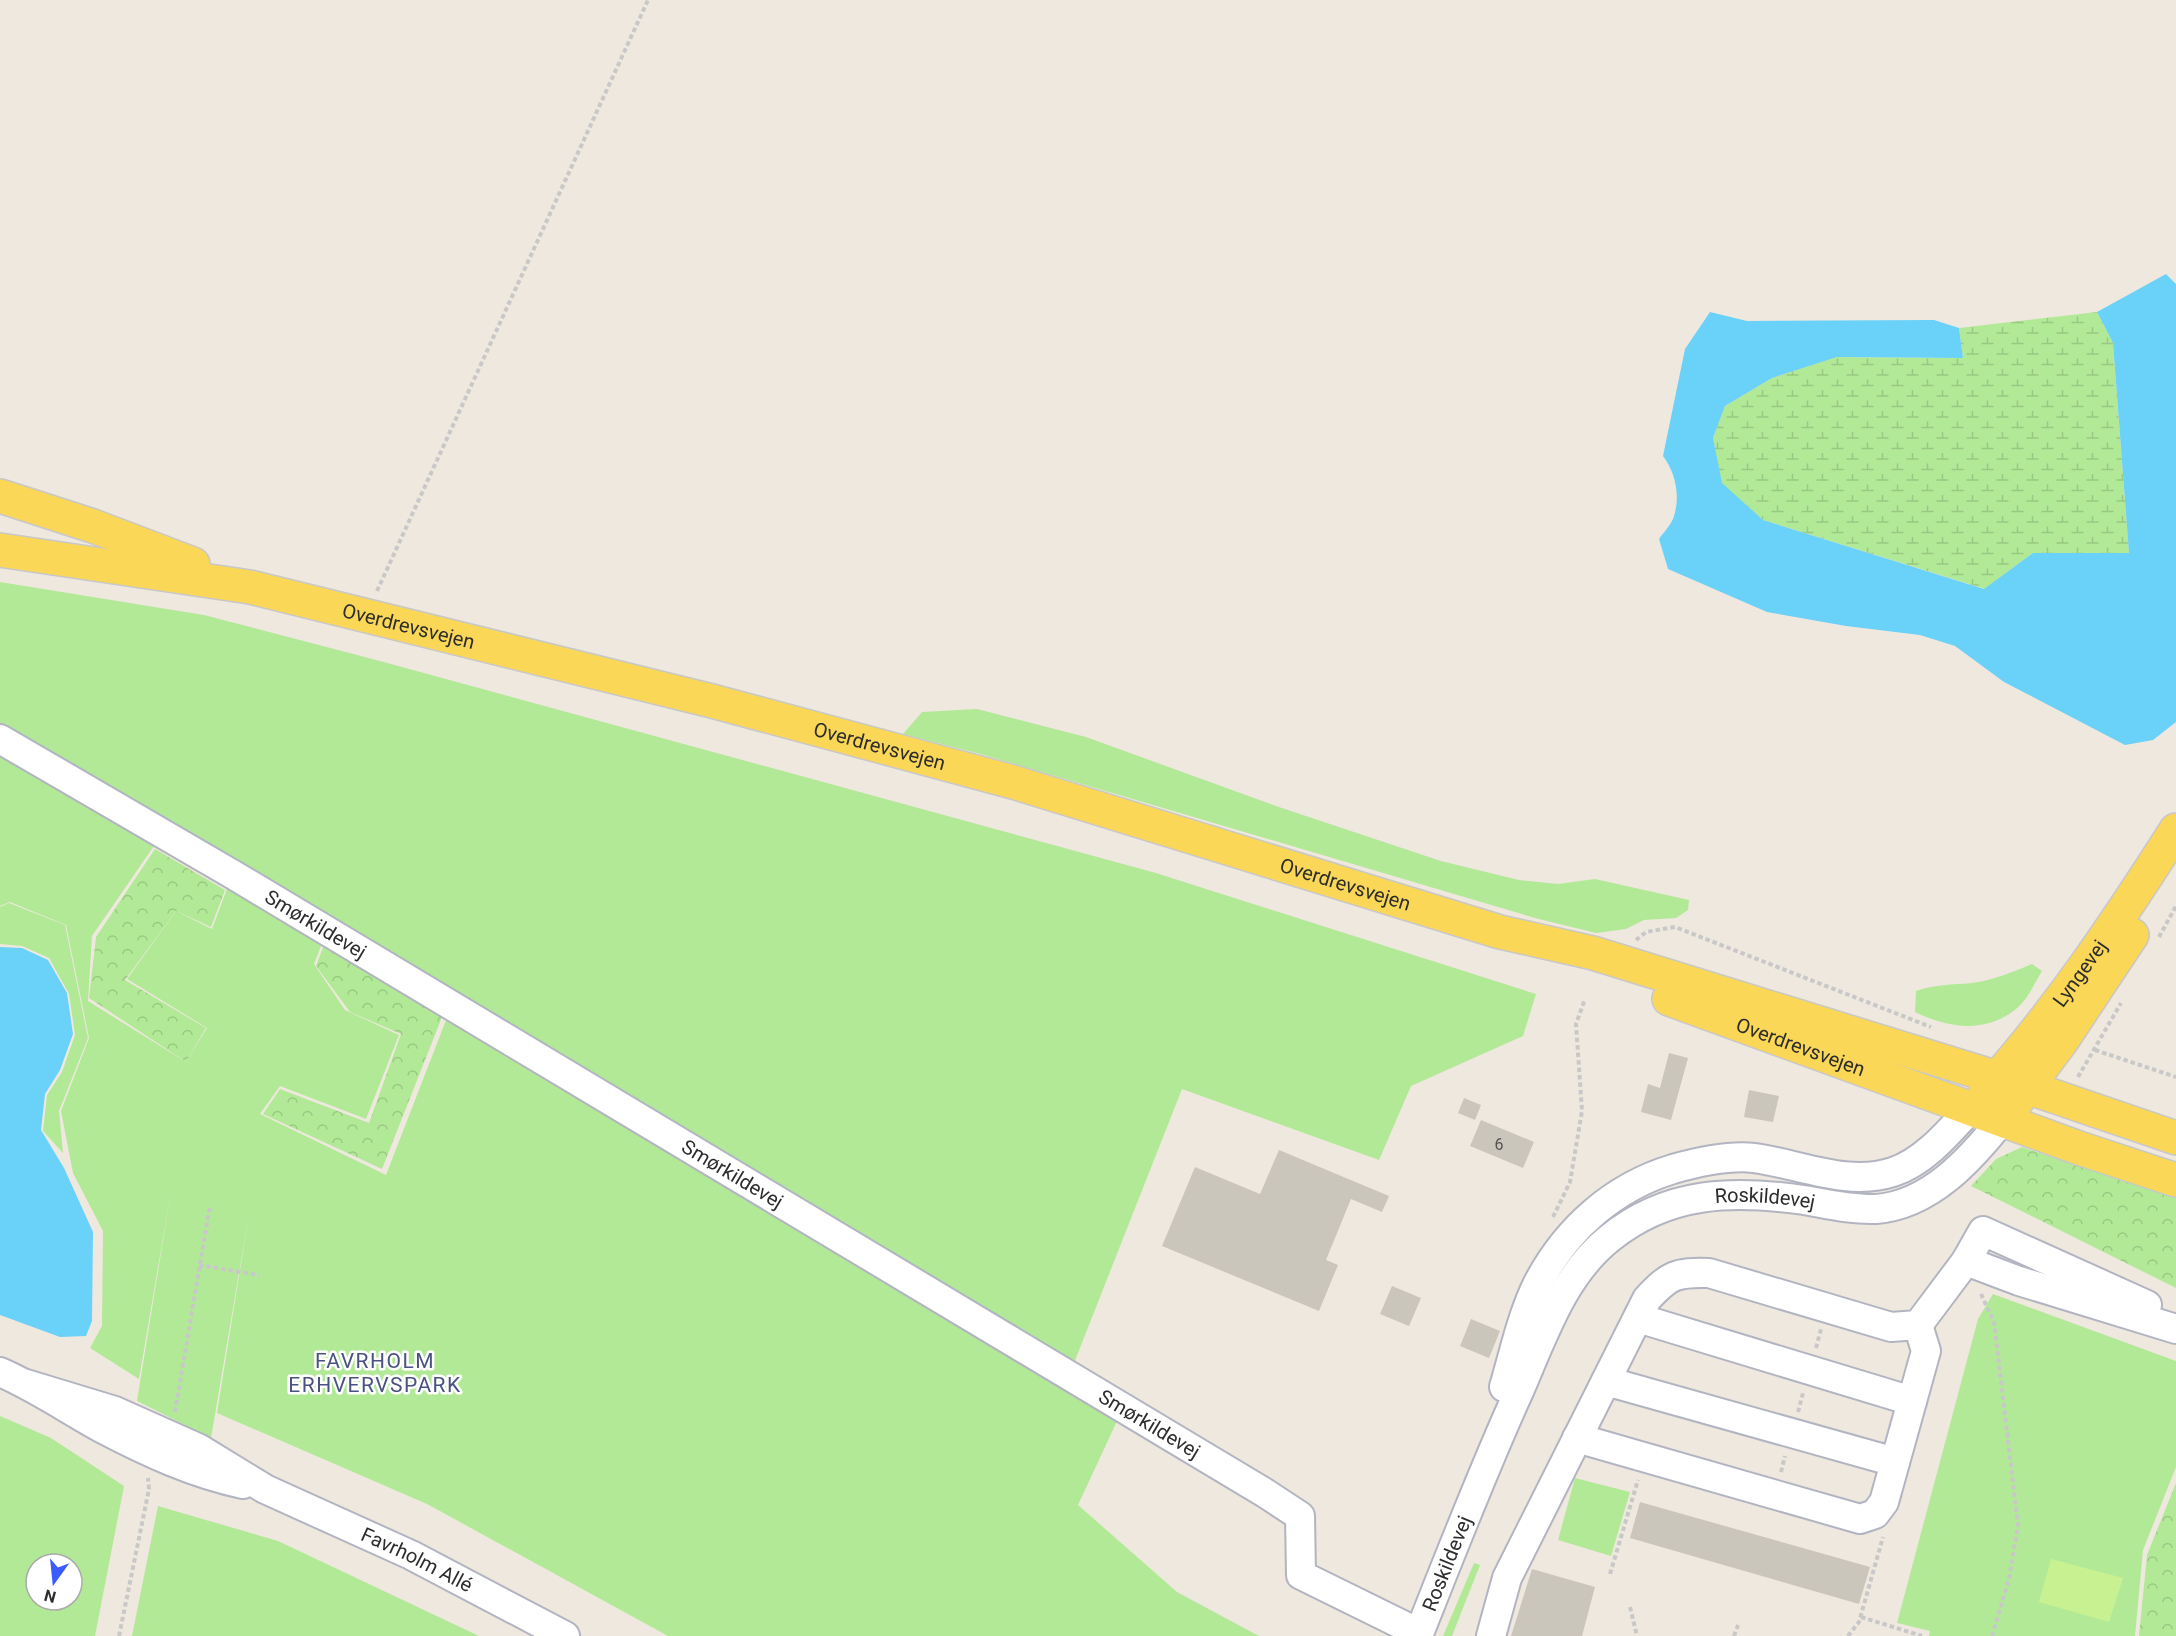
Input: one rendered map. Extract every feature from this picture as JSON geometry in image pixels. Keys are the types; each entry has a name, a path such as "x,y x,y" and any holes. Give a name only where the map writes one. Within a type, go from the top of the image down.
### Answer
{"main road":[{"name":"Overdrevsvejen","path":"0,496 93,525 250,587"},
{"path":"0,507 33,505"},
{"name":"Overdrevsvejen","path":"0,550 250,587 367,614 712,701 1013,782 1500,932 1593,954 2006,1093"},
{"name":"Lyngevej","path":"2006,1093 2098,946 2176,830"},
{"name":"Lyngevej","path":"2006,1093 2129,940 2176,858"},
{"name":"Overdrevsvejen","path":"1500,932 1586,968 1713,1015 1784,1031 2006,1093"},
{"path":"2006,1093 2176,1138"},
{"path":"2006,1093 2176,1156"},
{"path":"2006,1093 2176,1180"}],"street":[{"name":"Smørkildevej","path":"0,739 263,892 1265,1493 1300,1516 1301,1575 1418,1635"},
{"name":"Roskildevej","path":"1475,1489 1518,1341 1538,1284 1565,1241 1607,1200 1646,1177 1707,1161 1752,1158 1846,1177 1875,1176 1895,1172 1922,1155 2006,1093"},
{"name":"Roskildevej","path":"1418,1635 1475,1489 1554,1311 1577,1272 1610,1238 1653,1211 1710,1194 1752,1194 1848,1208 1877,1209 1916,1197 1948,1178 1980,1148 2006,1093"},
{"path":"1707,1161 1710,1194"},
{"path":"1491,1636 1507,1578 1647,1299 1665,1279 1685,1272 1709,1273 1891,1327 1918,1325 1966,1261 1983,1231 2176,1318"},
{"path":"1966,1261 2019,1281 2176,1329"},
{"path":"1638,1318 1912,1401"},
{"path":"1577,1438 1860,1519 1875,1514 1884,1502 1926,1351 1918,1325"},
{"name":"Favrholm Allé","path":"0,1372 26,1384 116,1410 161,1443 222,1461 265,1489 411,1555 565,1636"},
{"path":"1606,1381 1895,1461"}],"path":[{"path":"367,614 648,0"},
{"path":"1633,942 1646,932 1675,927 1937,1030"},
{"path":"2096,1050 2176,1077"},
{"path":"2006,1093 2079,1077"},
{"path":"119,1636 149,1489 148,1467 174,1420 210,1205"},
{"path":"1966,1261 1994,1322 2018,1525 2009,1579 1992,1636"},
{"path":"199,1265 259,1275"},
{"path":"1774,1494 1827,1308"},
{"path":"1610,1575 1645,1457"},
{"path":"1630,1607 1637,1636"},
{"path":"1848,1636 1860,1620 1922,1636"},
{"path":"1734,1636 1738,1625"}],"green space":[{"path":"2097,312 2113,343 2129,553 2033,553 1985,589 1763,520 1721,483 1713,438 1725,406 1772,378 1836,357 1963,358 1959,328"},
{"path":"0,582 204,615 380,661 1156,873 1536,994 1523,1036 1411,1086 1379,1160 1182,1089 1074,1363 156,843 92,936 88,1001 186,1062 207,1028 127,979 176,911 212,929 228,886 323,941 314,964 345,1010 399,1035 366,1119 280,1086 260,1114 386,1175 448,1015 1118,1419 1078,1505 1177,1592 1259,1636 668,1636 427,1504 217,1413 249,1214 211,1438 137,1401 171,1191 139,1379 90,1348 102,1326 103,1231 73,1173 61,1111 89,1038 66,925 10,902 0,906"},
{"path":"977,709 1086,737 1279,807 1441,861 1519,880 1558,884 1595,879 1689,900 1688,910 1676,918 1644,920 1626,929 1596,933 1535,918 984,755 903,734 922,712"},
{"path":"155,849 225,890 211,927 176,911 125,980 206,1028 186,1062 89,998 96,937"},
{"path":"9,903 65,925 88,1038 59,1111 63,1153 43,1131 47,1095 62,1072 75,1035 69,994 49,958 22,946 0,944 0,907"},
{"path":"325,942 444,1012 382,1169 263,1114 280,1089 369,1123 401,1034 350,1012 316,966"},
{"path":"2032,964 2042,971 2027,996 2016,1009 1992,1022 1966,1026 1953,1025 1915,1012 1916,991 1988,980"},
{"path":"2022,1147 2176,1198 2176,1288 1971,1186 1996,1159"},
{"path":"1993,1294 2176,1361 2176,1467 2143,1550 2135,1636 1929,1636 1930,1631 1897,1623 1978,1319"},
{"path":"0,1416 51,1438 124,1486 95,1636 0,1636"},
{"path":"1575,1478 1630,1492 1611,1556 1558,1540"},
{"path":"2176,1483 2176,1636 2139,1636 2147,1555"},
{"path":"158,1506 278,1541 479,1636 132,1636"},
{"path":"2051,1559 2123,1578 2109,1622 2039,1602"},
{"path":"1474,1563 1480,1565 1452,1636 1443,1636"}],"water":[{"path":"2166,274 2176,284 2176,722 2153,740 2125,745 2004,682 1955,646 1920,635 1846,626 1767,612 1668,569 1659,539 1673,519 1677,494 1674,478 1663,456 1685,349 1710,312 1747,321 1934,320 1959,328 1963,358 1837,357 1772,378 1725,406 1713,438 1722,483 1763,520 1984,589 2033,553 2129,553 2113,343 2097,312"},
{"path":"0,947 22,948 48,960 67,993 73,1034 60,1070 45,1094 41,1130 64,1168 93,1232 92,1321 86,1336 60,1337 0,1315"}],"building":[{"path":"1669,1053 1688,1058 1671,1120 1641,1112 1648,1084 1660,1088"},
{"path":"1749,1090 1779,1096 1773,1122 1744,1117"},
{"path":"1464,1098 1481,1105 1475,1120 1458,1113"},
{"path":"1481,1120 1534,1142 1523,1168 1470,1146"},
{"path":"1279,1150 1389,1196 1382,1212 1351,1199 1326,1260 1338,1265 1319,1311 1162,1246 1195,1167 1260,1194"},
{"path":"1392,1286 1421,1298 1409,1326 1380,1314"},
{"path":"1471,1319 1500,1331 1489,1358 1460,1346"},
{"path":"1640,1502 1870,1567 1859,1604 1630,1538"},
{"path":"1532,1569 1595,1587 1582,1636 1511,1636"}],"district":[{"name":"FAVRHOLM ERHVERVSPARK","path":"375,1373"}]}
